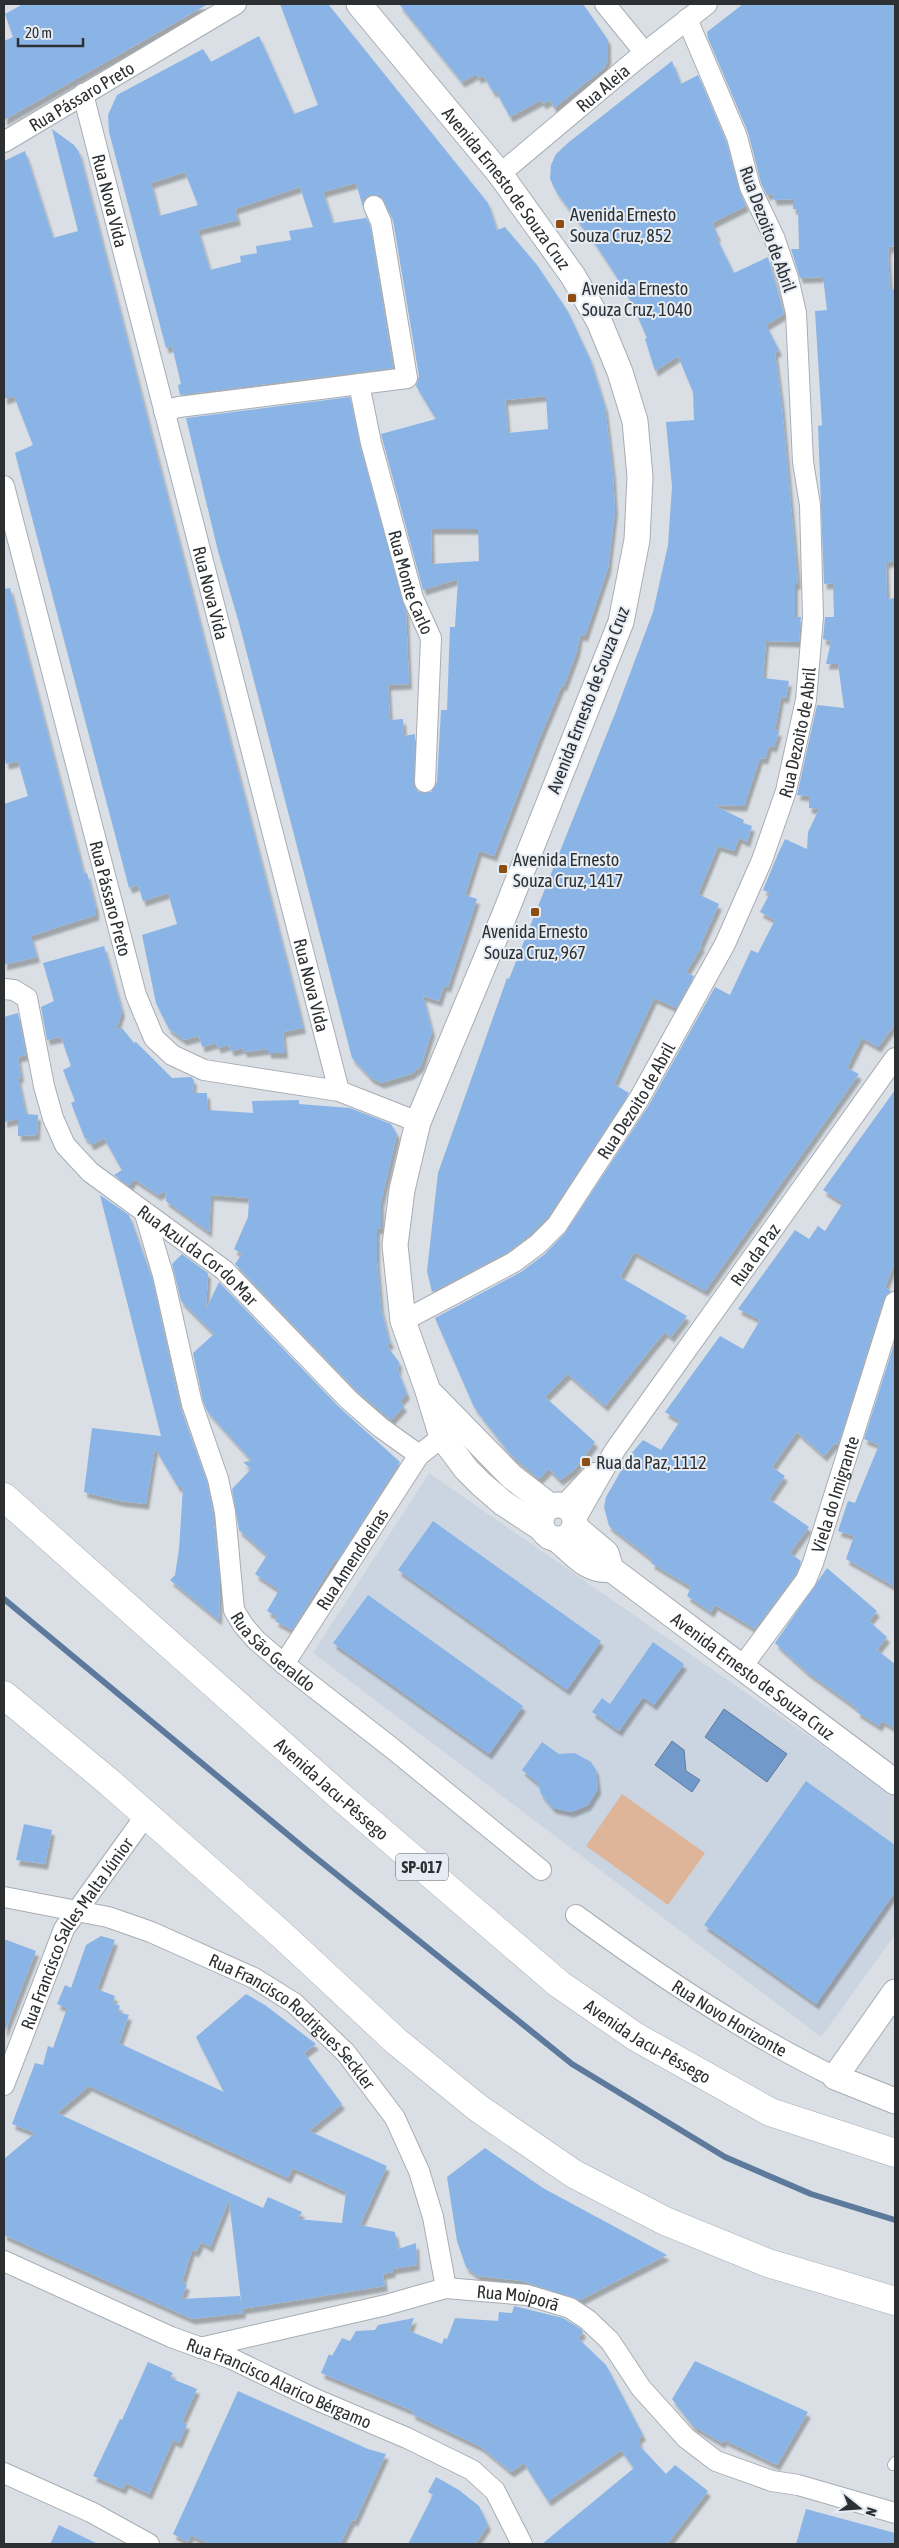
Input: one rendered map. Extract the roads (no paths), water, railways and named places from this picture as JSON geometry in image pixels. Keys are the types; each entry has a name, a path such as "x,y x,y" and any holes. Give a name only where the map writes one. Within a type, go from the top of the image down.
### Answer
{"highway":[{"name":"Avenida Jacu-Pêssego","path":"4,1497 342,1798 559,1984 636,2037 770,2112 895,2153"},
{"path":"4,1695 146,1815 282,1935 398,2042 478,2108 574,2174 665,2220 768,2263 895,2301"}],"street":[{"name":"Rua Pássaro Preto","path":"4,142 236,4"},
{"name":"Avenida Ernesto de Souza Cruz","path":"359,4 500,174 573,276 599,321 620,372 634,421 640,477 637,540 621,622 504,916 418,1122 402,1190 395,1245 403,1321 428,1391 452,1432 466,1469 481,1484 503,1503 561,1521 606,1554 611,1569 895,1782"},
{"path":"606,4 645,53"},
{"name":"Rua Aleia","path":"500,174 707,4"},
{"name":"Rua Dezoito de Abril","path":"403,1321 514,1262 538,1244 557,1225 639,1099 725,944 762,860 786,791 806,700 813,617 810,506 803,462 796,313 788,278 774,237 750,187 737,136 687,19"},
{"name":"Rua Nova Vida","path":"83,94 339,1091"},
{"path":"164,411 179,407 407,378 381,222 374,206"},
{"name":"Rua Monte Carlo","path":"359,384 371,443 413,598 431,638 425,782"},
{"name":"Rua Pássaro Preto","path":"4,486 136,995 154,1038 172,1055 204,1070 339,1091 418,1122"},
{"name":"Rua Azul da Cor do Mar","path":"4,989 14,990 26,998 44,1086 53,1118 65,1145 90,1172 224,1270 348,1400 380,1427 419,1455"},
{"name":"Rua da Paz","path":"561,1521 616,1450 895,1058"},
{"name":"Rua São Geraldo","path":"145,1214 163,1275 192,1404 218,1479 225,1512 234,1610 256,1640 284,1664 393,1749 541,1870"},
{"name":"Viela do Imigrante","path":"741,1668 806,1580 814,1563 895,1302"},
{"path":"419,1455 452,1432"},
{"name":"Rua Amendoeiras","path":"284,1664 419,1455"},
{"name":"Rua Francisco Salles Malta Júnior","path":"4,2085 64,1929 75,1911 146,1815"},
{"name":"Rua Francisco Rodrigues Seckler","path":"4,1898 108,1917 142,1929 254,1978 294,2004 346,2053 395,2118 419,2171 433,2217 446,2288"},
{"name":"Rua Novo Horizonte","path":"576,1915 699,2001 797,2059 835,2077 895,2101"},
{"path":"835,2077 895,1992"},
{"name":"Rua Francisco Alarico Bérgamo","path":"4,2260 200,2348 232,2359 315,2399 407,2438 472,2470 495,2491 522,2544"},
{"name":"Rua Moiporã","path":"200,2348 386,2306 446,2288 527,2295 570,2308 588,2320 610,2340 641,2388 686,2438 716,2461 772,2480 798,2485 895,2512"},
{"path":"4,2473 91,2512 149,2544"}],"water":[{"path":"724,1709 787,1754 767,1782 705,1737"},
{"path":"672,1741 684,1750 686,1771 700,1780 692,1792 655,1765"}],"waterway":[{"path":"4,1599 310,1853 572,2064 725,2157 811,2194 895,2220"}],"place":[{"name":"Avenida Ernesto Souza Cruz, 852","path":"560,224"},
{"name":"Avenida Ernesto Souza Cruz, 1040","path":"572,298"},
{"name":"Avenida Ernesto Souza Cruz, 1417","path":"503,869"},
{"name":"Avenida Ernesto Souza Cruz, 967","path":"535,912"},
{"name":"Rua da Paz, 1112","path":"586,1462"}]}
